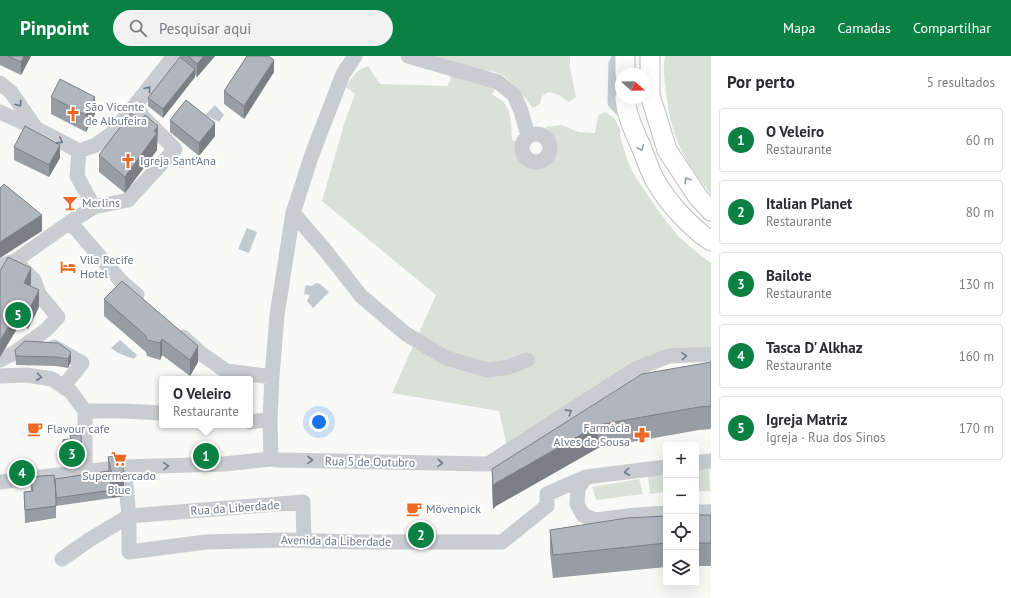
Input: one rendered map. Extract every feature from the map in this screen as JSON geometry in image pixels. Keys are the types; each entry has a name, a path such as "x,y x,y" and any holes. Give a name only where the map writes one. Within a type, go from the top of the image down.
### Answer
{"main road":[{"path":"625,56 625,68"},
{"path":"650,56 650,95 667,150 698,197 711,211"},
{"path":"626,104 634,130 656,182 676,211 703,236 711,241"}],"street":[{"path":"0,112 79,151 96,145 110,134 174,56"},
{"path":"271,459 270,419 277,315 293,213 311,157 343,74 355,56"},
{"path":"408,56 498,82 514,95 521,111 528,136"},
{"path":"620,56 616,64 615,102 630,118"},
{"path":"0,83 11,92 35,128"},
{"path":"0,266 15,261 94,207 128,200 175,149 144,117 136,104"},
{"path":"79,151 77,176 94,207"},
{"path":"293,213 325,250 361,296 406,334 446,358 488,370 509,367 527,360"},
{"path":"70,222 120,280 148,306"},
{"path":"0,360 14,353 39,336 58,317 39,294 34,280 15,261"},
{"path":"171,326 199,352 226,371 272,377"},
{"path":"39,336 54,347 82,363 64,386"},
{"name":"Rua 5 de Outubro","path":"0,482 124,467 224,464 271,459 488,464 635,369 668,356 711,354"},
{"path":"0,378 27,375 52,378 71,392 85,411 85,472"},
{"path":"85,411 159,413"},
{"path":"253,422 270,419"},
{"path":"699,463 711,461"},
{"path":"62,559 128,516 124,467"},
{"name":"Avenida da Liberdade","path":"128,516 129,552 206,542 304,540 360,542 502,542 547,506 547,494 586,477 663,467"},
{"path":"586,477 578,488 577,504 583,515 595,520 663,513"},
{"name":"Rua da Liberdade","path":"128,516 303,502 304,540"},
{"path":"699,512 711,512"}],"shaded area":[{"path":"431,56 570,56 570,67 576,97 569,102 559,95 549,92 542,96 540,104 533,108 519,90 504,76 495,72 481,70"},
{"path":"665,56 711,56 711,194 698,178 686,159 674,132 666,92 664,70"},
{"path":"368,66 380,84 447,86 451,80 449,75 497,86 492,94 505,104 509,112 512,140 517,142 523,162 533,167 541,166 547,163 553,152 552,139 545,127 561,125 579,132 595,133 598,116 605,112 614,118 620,129 620,136 628,162 635,176 657,209 678,236 711,263 711,351 678,350 507,446 499,411 392,393 436,295 322,201 345,121 355,94 346,87 355,74"},
{"path":"215,105 224,115 219,122 205,115"},
{"path":"247,228 257,232 249,253 238,249"},
{"path":"316,283 320,284 329,292 313,308 307,301 310,295 304,294 306,285 312,286"},
{"path":"120,340 137,355 134,359 118,353 111,348"},
{"path":"709,469 710,491 699,491 699,470"},
{"path":"663,474 663,492 650,494 648,476"},
{"path":"639,479 643,494 596,500 592,487"}],"building":[{"path":"8,56 24,56 21,62"},
{"path":"188,56 204,56 197,64"},
{"path":"247,56 268,56 274,60 244,106 224,91"},
{"path":"180,57 195,69 163,109 148,98"},
{"path":"60,79 95,97 86,115 51,97"},
{"path":"186,100 215,123 199,143 170,120"},
{"path":"131,113 140,121 145,115 158,126 154,131 157,133 125,177 99,155"},
{"path":"25,126 60,145 49,165 14,147"},
{"path":"4,184 42,215 0,242 0,188"},
{"path":"8,257 31,268 24,283 39,290 28,312 20,307 0,341 0,271"},
{"path":"122,281 198,346 190,360 162,339 160,343 147,340 146,336 104,299"},
{"path":"25,341 58,343 71,352 68,359 56,357 16,356 15,350"},
{"path":"711,362 711,406 598,425 493,486 492,469 642,374"},
{"path":"70,435 81,435 82,450 63,451 63,440 71,439"},
{"path":"120,454 124,472 112,475 108,457"},
{"path":"108,471 112,490 56,498 55,479"},
{"path":"54,475 56,506 25,510 24,492 33,491 30,477"},
{"path":"699,515 711,515 711,543 699,543"},
{"path":"663,516 663,543 553,555 550,530 627,518"}],"place":[{"name":"São Vicente de Albufeira","path":"73,114"},
{"name":"Igreja Sant’Ana","path":"128,161"},
{"name":"Merlins","path":"70,203"},
{"name":"Vila Recife Hotel","path":"68,267"},
{"name":"Igreja Matriz","path":"18,315"},
{"name":"Flavour cafe","path":"35,429"},
{"name":"Farmácia Alves de Sousa","path":"642,435"},
{"name":"Bailote","path":"72,454"},
{"name":"O Veleiro","path":"206,456"},
{"name":"Supermercado Blue","path":"119,459"},
{"name":"Tasca D' Alkhaz","path":"22,473"},
{"name":"Mövenpick","path":"414,509"},
{"name":"Italian Planet","path":"421,535"}]}
